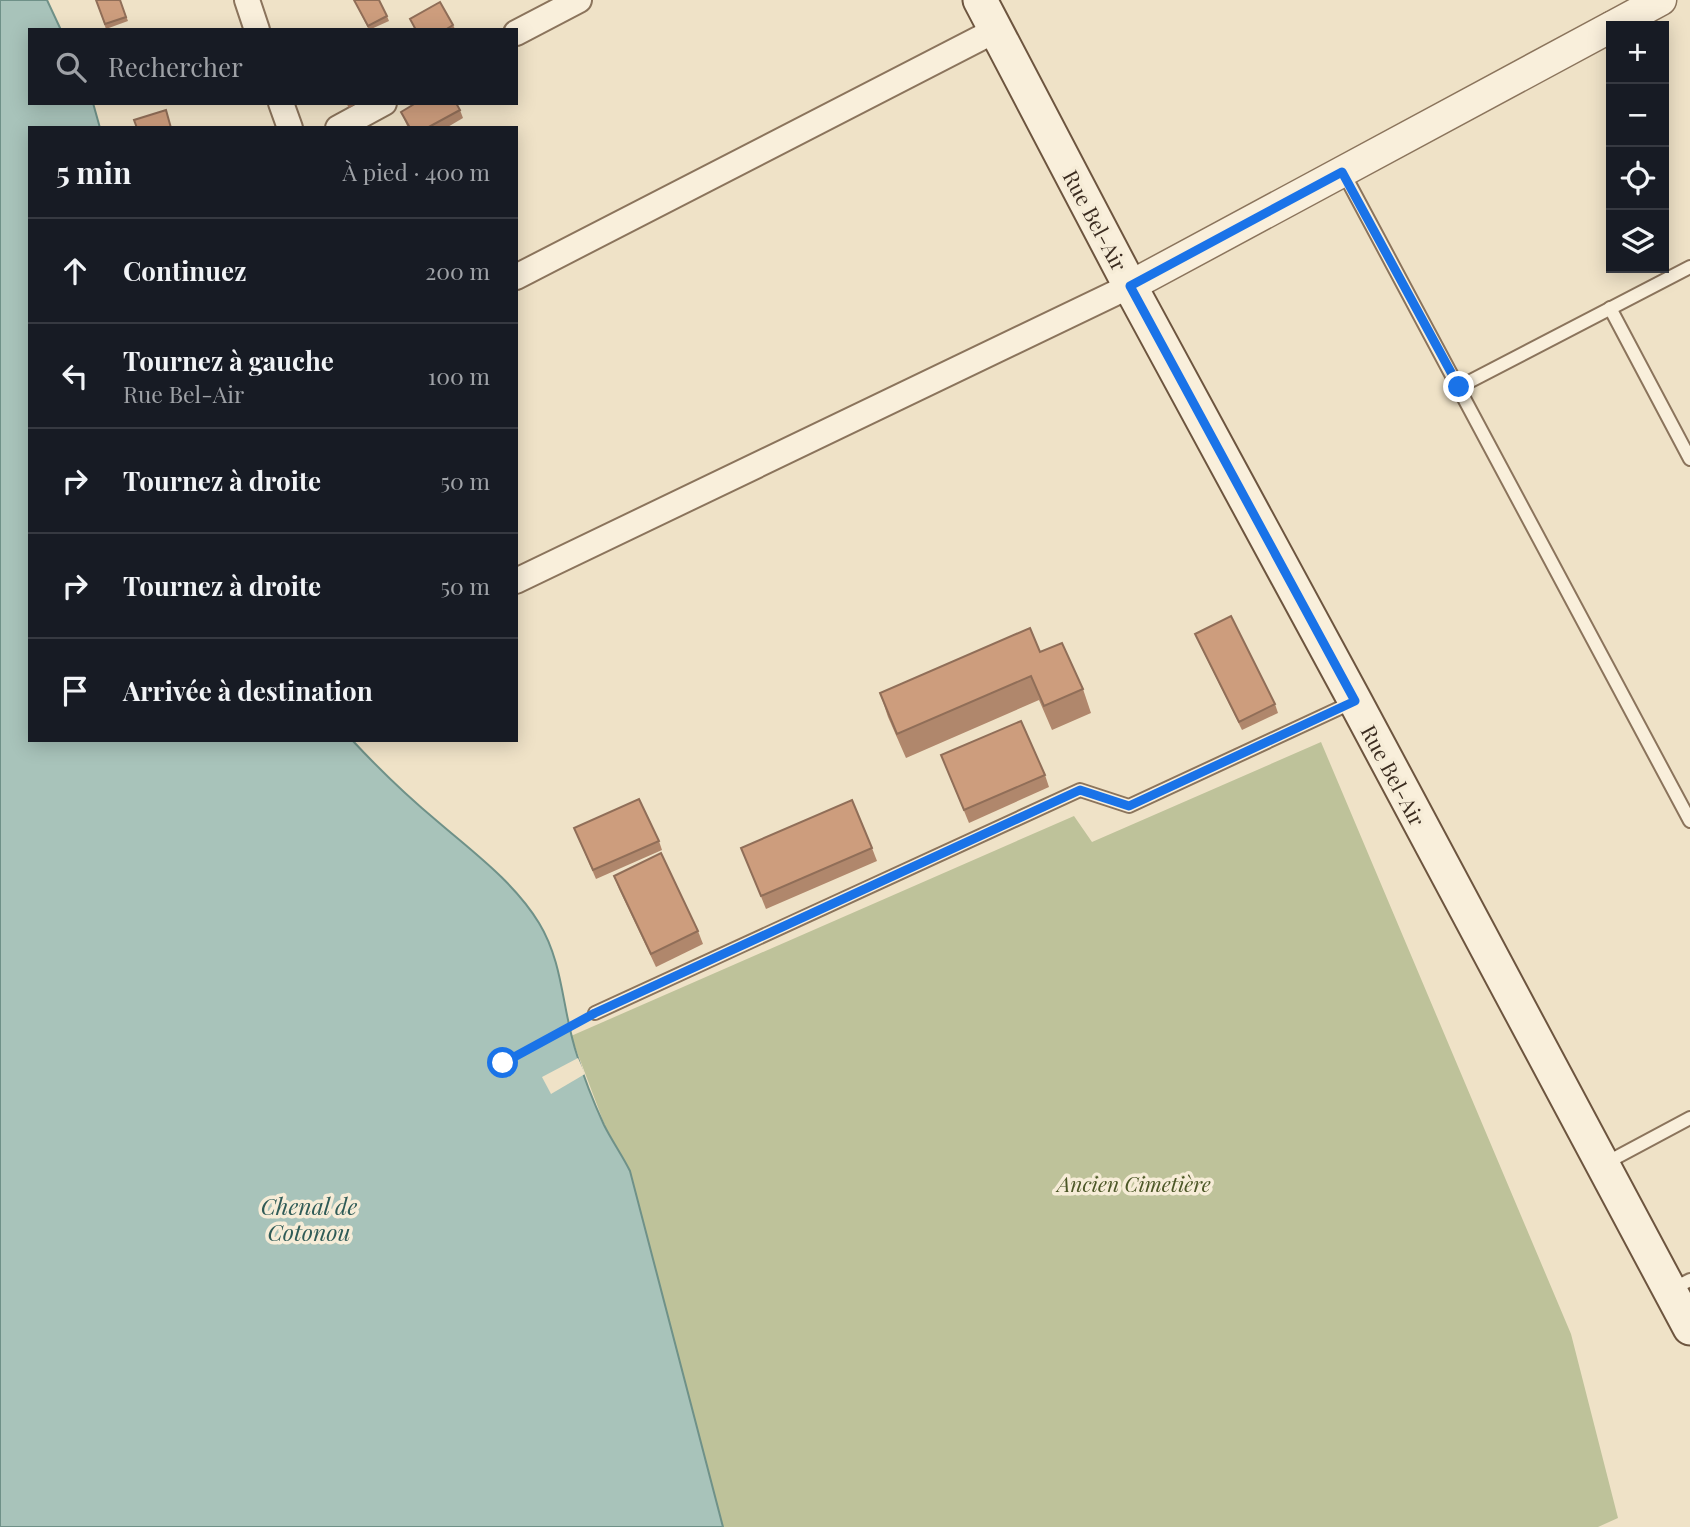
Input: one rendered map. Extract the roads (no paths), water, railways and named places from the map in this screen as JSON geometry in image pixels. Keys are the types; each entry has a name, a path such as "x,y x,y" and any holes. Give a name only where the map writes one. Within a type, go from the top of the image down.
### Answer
{"main road":[{"name":"Rue Bel-Air","path":"980,0 1130,286 1602,1165 1680,1285 1690,1328"}],"street":[{"path":"247,0 256,28"},
{"path":"518,32 579,0"},
{"path":"1623,21 1661,0"},
{"path":"518,276 996,30"},
{"path":"518,580 1130,286 1606,30"},
{"path":"282,105 289,126"},
{"path":"342,126 380,105"}],"lane":[{"path":"1342,172 1690,821"},
{"path":"1459,387 1690,267"},
{"path":"1610,308 1690,459"},
{"path":"595,1013 1080,790 1129,806 1355,701"},
{"path":"1602,1165 1690,1118"}],"water":[{"name":"Chenal de Cotonou","path":"0,0 47,0 60,28 28,28 28,105 94,105 99,126 28,126 28,742 354,742 404,792 518,894 547,939 558,971 572,1038 583,1073 604,1125 630,1171 723,1527 0,1527"}],"park label":[{"name":"Ancien Cimetière","path":"1134,1183"}]}
